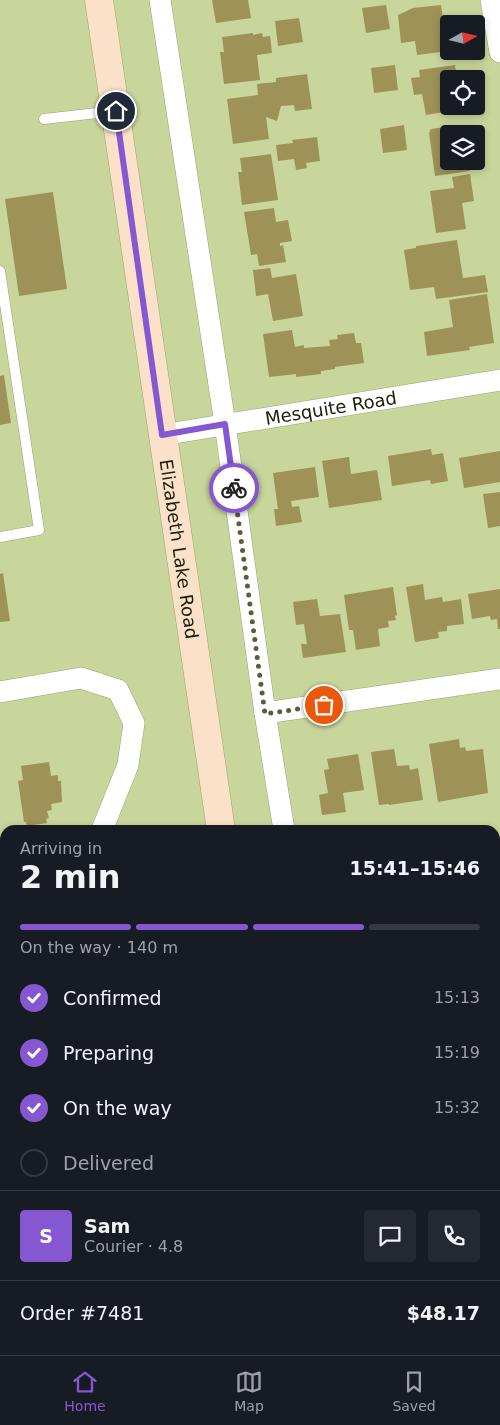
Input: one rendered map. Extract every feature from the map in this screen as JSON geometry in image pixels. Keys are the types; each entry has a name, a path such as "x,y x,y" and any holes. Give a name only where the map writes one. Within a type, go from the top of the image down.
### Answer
{"main road":[{"name":"Elizabeth Lake Road","path":"99,0 220,825"}],"street":[{"path":"160,0 225,424 265,714 283,825"},
{"path":"492,0 500,52"},
{"name":"Mesquite Road","path":"162,435 500,380"},
{"path":"0,692 81,678 118,690 134,723 128,765 104,825"},
{"path":"265,714 500,679"}],"lane":[{"path":"44,118 116,111"},
{"path":"0,271 38,530 0,537"}],"building":[{"path":"212,0 248,0 251,18 216,23"},
{"path":"386,5 390,29 366,33 362,8"},
{"path":"441,5 443,15 440,15 440,52 417,55 415,41 401,43 398,15 413,8"},
{"path":"299,18 303,42 278,46 275,21"},
{"path":"253,33 253,35 262,33 263,37 270,36 272,53 257,55 260,80 224,84 220,52 224,52 222,37"},
{"path":"395,65 398,90 374,93 371,68"},
{"path":"455,65 456,70 440,70 440,113 426,115 422,94 414,95 411,78 420,77 419,70"},
{"path":"307,74 312,109 295,111 294,105 281,106 277,121 266,117 269,139 233,144 227,99 258,95 257,84 276,82 276,78"},
{"path":"404,125 407,150 383,153 380,129"},
{"path":"440,128 440,170 470,171 435,176 429,133 431,129"},
{"path":"317,137 320,161 306,163 307,168 296,170 294,159 278,161 276,145 293,143 292,140"},
{"path":"271,154 278,200 242,205 238,172 242,172 240,158"},
{"path":"470,174 474,201 462,203 466,229 436,233 430,191 454,188 452,177"},
{"path":"53,192 67,289 19,296 5,199"},
{"path":"274,208 276,222 288,220 292,241 280,243 280,246 283,245 286,262 259,266 257,254 251,255 244,212"},
{"path":"457,240 463,278 485,275 488,292 436,299 434,287 410,290 404,250 416,248 416,246"},
{"path":"270,268 272,278 296,274 303,316 273,321 268,294 256,296 253,270"},
{"path":"487,294 494,343 469,347 470,350 427,356 424,332 453,327 449,300"},
{"path":"292,330 295,347 304,345 304,348 330,346 329,340 338,339 337,335 354,333 356,343 361,343 364,363 335,367 335,369 321,371 321,374 296,377 296,374 269,377 263,334"},
{"path":"4,375 11,423 0,425 0,376"},
{"path":"431,449 432,455 443,453 448,481 431,484 430,480 392,486 388,456"},
{"path":"500,451 500,482 464,488 459,458"},
{"path":"349,457 351,474 377,470 382,500 329,508 322,461"},
{"path":"315,467 319,497 291,501 292,507 299,506 302,522 276,526 274,509 278,509 273,473"},
{"path":"500,492 500,526 488,528 483,494"},
{"path":"3,573 10,621 0,622 0,574"},
{"path":"423,584 425,600 442,597 443,602 461,599 464,624 447,626 447,631 438,632 439,638 415,642 406,587"},
{"path":"393,587 396,620 388,621 389,627 378,629 380,646 356,650 353,630 349,630 344,595"},
{"path":"500,589 500,629 498,629 497,619 491,620 490,616 472,619 468,594"},
{"path":"317,599 320,616 340,614 346,652 303,658 301,644 307,644 304,624 296,625 293,602"},
{"path":"459,739 460,748 465,747 466,751 483,749 488,793 438,802 429,744"},
{"path":"394,749 397,766 409,765 410,770 418,768 423,800 379,805 371,752"},
{"path":"358,754 364,790 343,793 346,812 322,815 319,795 328,793 324,770 329,769 327,759"},
{"path":"49,762 51,776 58,775 58,781 61,781 62,802 51,804 52,810 47,811 49,818 46,819 47,823 27,825 24,822 18,781 23,780 21,766"}],"way so far":[{"path":"234,488 265,714 324,705"}],"route":[{"path":"116,111 162,435 225,424 234,488"}]}
